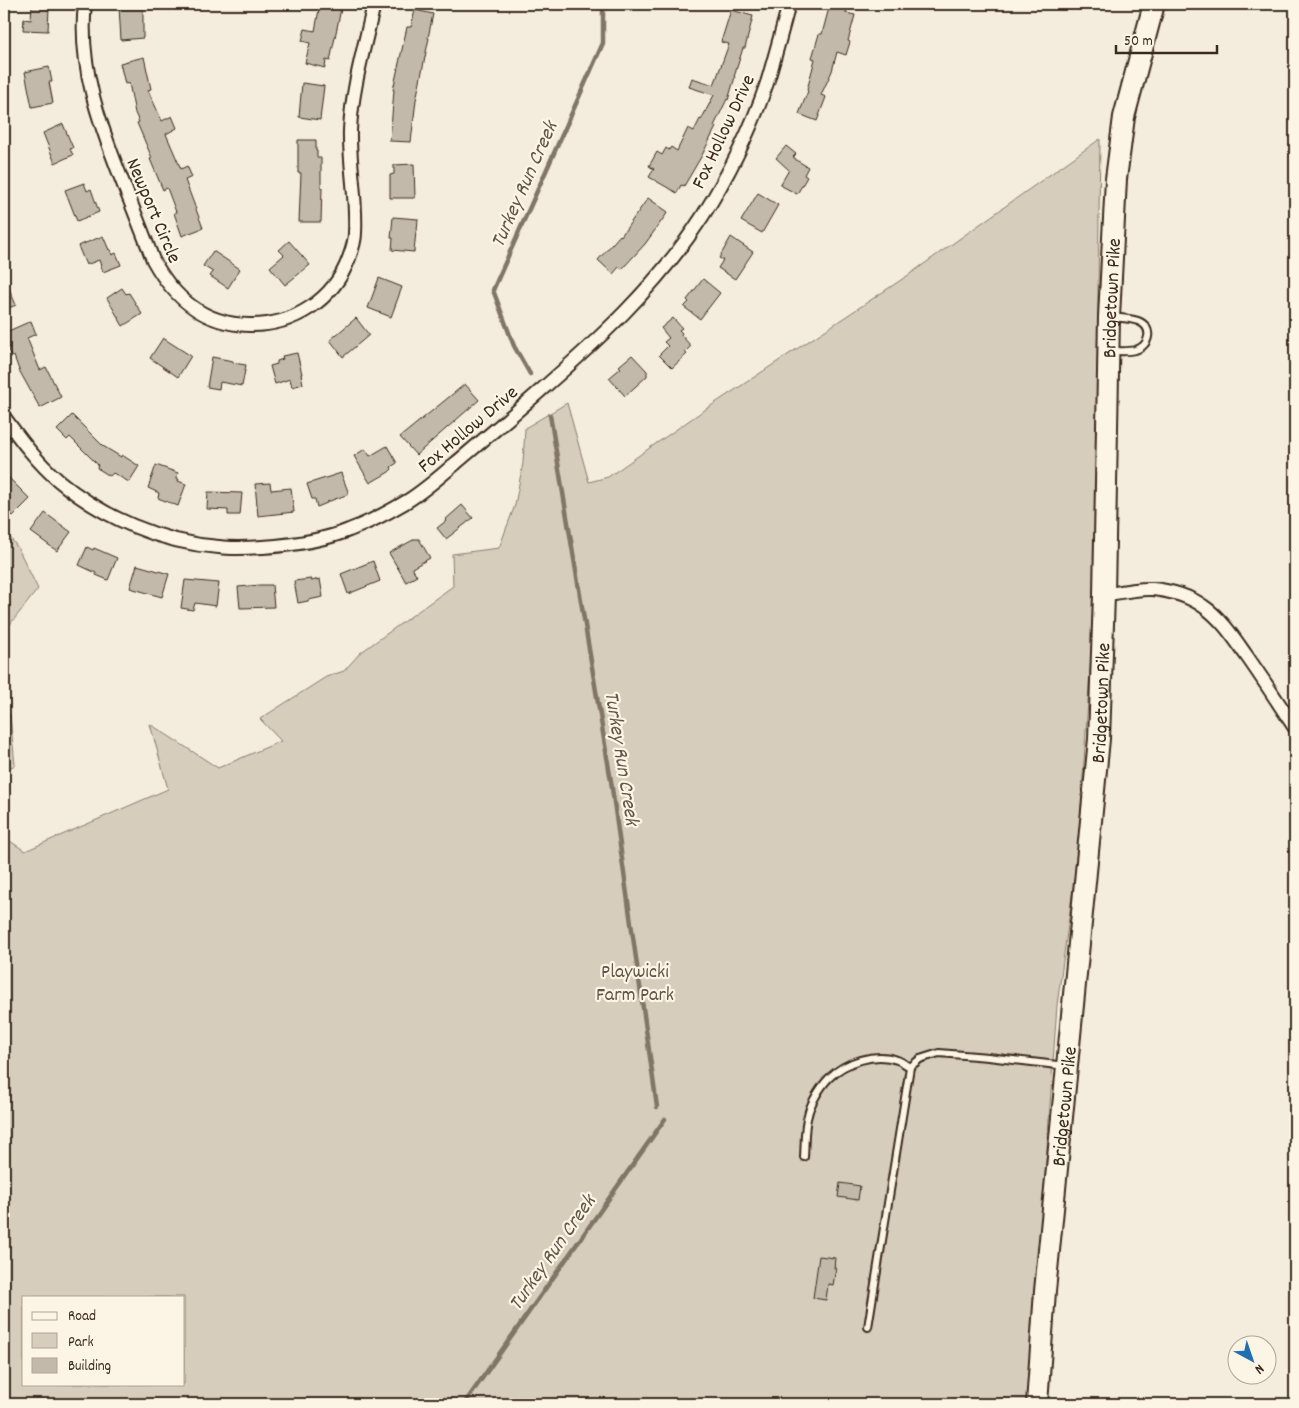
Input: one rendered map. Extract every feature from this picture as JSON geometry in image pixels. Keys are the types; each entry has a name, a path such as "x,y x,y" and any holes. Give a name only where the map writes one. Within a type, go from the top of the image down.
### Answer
{"main road":[{"name":"Bridgetown Pike","path":"1037,1404 1045,1291 1099,739 1110,317 1116,179 1124,117 1154,4"}],"street":[{"name":"Newport Circle","path":"85,4 84,42 87,72 93,100 102,131 161,275 172,290 192,307 208,316 240,325 275,322 307,310 331,290 345,270 355,234 355,199 350,129 354,95 374,4"},
{"name":"Fox Hollow Drive","path":"4,417 45,468 85,500 122,521 184,542 234,548 290,546 343,532 404,503 424,490 499,427 615,323 666,267 702,216 738,152 754,118 767,83 789,4"},
{"path":"1104,594 1136,589 1153,589 1174,592 1192,599 1204,607 1215,616 1233,637 1295,728"}],"lane":[{"path":"1109,351 1135,351 1148,341 1149,333 1145,325 1139,321 1110,317"},
{"path":"868,1328 910,1067 920,1058 939,1053 1067,1066"},
{"path":"804,1157 808,1114 816,1096 828,1078 842,1068 876,1057 897,1060 910,1067"}],"green space":[{"name":"Playwicki Farm Park","path":"1100,139 1094,610 1078,852 1057,1005 1029,1404 4,1404 4,837 25,851 168,789 150,724 218,768 281,741 260,719 326,677 344,671 360,653 453,586 452,554 499,548 515,505 523,463 525,428 567,403 589,482 608,477 697,415 907,276"},
{"path":"4,529 18,548 38,589 4,632"},
{"path":"4,708 10,715 15,765 4,771"}],"building":[{"path":"32,4 47,4 47,7 49,7 48,31 23,30 24,19 31,20"},
{"path":"320,4 342,4 330,61 326,60 325,68 305,63 310,43 302,41 305,29 315,31"},
{"path":"830,4 848,4 846,13 855,15 846,55 837,52 832,71 821,95 826,97 817,121 799,114 808,91 815,59 812,58 819,34 822,34"},
{"path":"143,6 143,38 121,40 119,7"},
{"path":"415,10 433,14 416,100 411,142 390,141 393,90 407,27 411,27"},
{"path":"731,10 753,16 745,48 743,48 728,100 714,126 716,127 684,186 681,185 677,193 649,177 654,169 649,166 657,152 662,155 666,148 669,150 671,147 677,151 688,128 694,131 701,120 714,95 689,87 692,78 714,85 729,44 721,42"},
{"path":"144,57 151,89 148,90 162,121 172,116 177,128 166,134 181,169 187,166 192,177 185,180 203,228 182,236 167,188 163,190 137,123 139,122 135,113 129,83 125,84 120,63"},
{"path":"49,67 52,82 49,82 53,103 32,107 25,72"},
{"path":"302,83 324,86 320,120 299,117"},
{"path":"63,124 73,148 70,149 73,155 55,163 43,133"},
{"path":"298,140 316,140 317,158 321,158 321,222 299,222 301,173 298,173"},
{"path":"786,146 796,154 793,157 796,160 808,167 804,175 807,177 797,194 780,185 789,170 776,158"},
{"path":"414,164 415,198 390,198 390,175 394,174 394,165"},
{"path":"84,183 87,191 91,189 99,212 77,221 65,190"},
{"path":"758,193 778,205 762,233 741,221"},
{"path":"648,198 668,212 645,244 622,269 619,267 613,274 598,260 621,236"},
{"path":"393,217 418,219 414,252 392,250"},
{"path":"103,236 112,255 116,253 121,265 103,272 99,260 86,265 78,246"},
{"path":"731,237 753,252 735,279 718,268 723,260 719,258"},
{"path":"289,241 310,265 285,285 270,267 284,255 279,250"},
{"path":"213,251 240,269 228,288 210,276 213,272 203,266"},
{"path":"4,277 16,305 4,310"},
{"path":"379,278 402,287 391,317 368,308"},
{"path":"703,279 720,293 700,319 684,307"},
{"path":"122,288 126,294 129,293 142,314 123,326 107,298"},
{"path":"356,318 369,335 343,357 330,340"},
{"path":"673,318 682,328 679,330 682,333 681,335 691,346 685,352 687,354 672,368 659,355 668,346 664,342 669,338 661,328"},
{"path":"31,321 36,334 27,338 40,370 46,367 61,397 40,408 19,370 14,356 11,357 4,339 4,333"},
{"path":"163,338 191,356 178,377 150,358"},
{"path":"297,353 303,384 292,387 290,379 275,384 270,366 277,364 277,361 283,359 282,356"},
{"path":"632,355 647,371 647,376 625,396 609,378"},
{"path":"212,357 246,365 242,386 220,382 219,389 207,387"},
{"path":"465,384 479,400 416,455 400,437"},
{"path":"72,415 103,446 139,466 129,482 113,473 110,476 97,468 98,465 70,437 67,440 57,430"},
{"path":"387,446 397,463 391,467 392,469 389,472 370,483 354,456 365,449 370,456"},
{"path":"156,465 178,473 176,479 186,484 178,506 158,498 159,493 148,488"},
{"path":"4,473 30,499 13,516 4,507"},
{"path":"341,473 349,494 317,507 307,484"},
{"path":"270,483 271,490 291,488 294,512 258,516 255,484"},
{"path":"208,492 242,493 240,515 228,515 228,510 207,509"},
{"path":"462,505 473,518 446,539 437,528"},
{"path":"45,513 71,532 57,551 31,532"},
{"path":"415,539 419,539 430,558 412,568 417,576 406,582 389,553"},
{"path":"87,547 117,558 108,580 79,565"},
{"path":"373,561 380,581 348,594 341,574"},
{"path":"137,565 169,574 162,597 130,588"},
{"path":"311,579 311,581 320,579 323,597 298,603 294,581"},
{"path":"185,580 219,583 216,606 195,603 193,610 181,608"},
{"path":"272,585 274,607 240,608 238,587"},
{"path":"840,1183 860,1186 858,1200 838,1197"},
{"path":"819,1256 835,1258 834,1268 836,1268 833,1285 828,1284 826,1300 813,1298"}],"waterway":[{"name":"Turkey Run Creek","path":"530,374 514,346 493,290 603,43 603,4"},
{"name":"Turkey Run Creek","path":"550,415 611,781 657,1107"},
{"name":"Turkey Run Creek","path":"464,1404 665,1119"}]}
